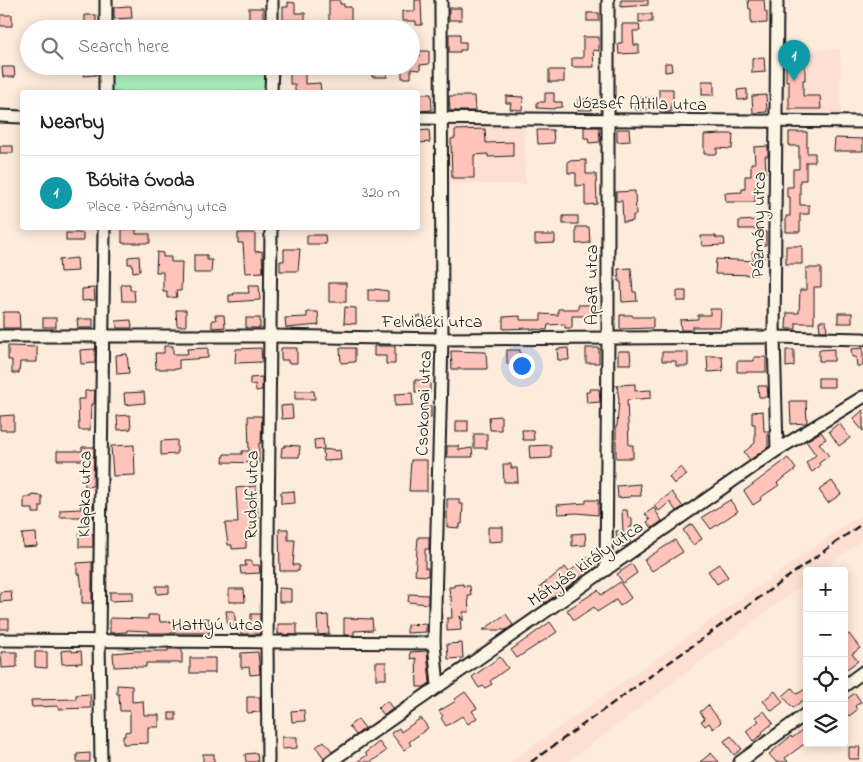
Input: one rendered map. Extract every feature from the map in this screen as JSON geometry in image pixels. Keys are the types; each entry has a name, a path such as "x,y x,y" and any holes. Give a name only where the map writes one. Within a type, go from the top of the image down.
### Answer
{"street":[{"path":"106,0 106,20"},
{"path":"272,0 272,20"},
{"name":"Csokonai utca","path":"438,686 434,643 442,339 441,0"},
{"name":"Apafi utca","path":"606,570 608,0"},
{"name":"Pázmány utca","path":"777,0 774,336 777,450"},
{"path":"105,75 105,90"},
{"path":"271,90 272,75"},
{"path":"0,116 20,116"},
{"name":"József Attila utca","path":"420,118 863,122"},
{"name":"Klapka utca","path":"101,762 99,641 104,230"},
{"name":"Rudolf utca","path":"268,762 267,642 271,230"},
{"name":"Felvidéki utca","path":"0,336 270,336 442,339 774,336 863,339"},
{"name":"Mátyás király utca","path":"330,762 777,450 863,397"},
{"name":"Hattyú utca","path":"0,640 434,643"},
{"path":"848,683 863,672"},
{"path":"740,762 803,717"}],"shaded area":[{"path":"840,49 841,114 785,115 785,50"},
{"path":"446,125 524,125 525,184 446,184"},
{"path":"863,513 863,539 825,567 803,567 803,584 568,762 510,762"}],"green space":[{"path":"105,75 272,75 271,90 105,90"}],"building":[{"path":"329,0 340,0 340,4 344,4 344,7 351,7 351,20 329,20"},
{"path":"415,0 421,0 422,25 420,25 420,20 402,20 402,11 415,11"},
{"path":"621,0 648,0 648,5 621,7"},
{"path":"748,0 764,0 767,23 751,24 751,9 749,9"},
{"path":"288,2 295,3 295,13 305,13 305,20 283,20 283,7 288,7"},
{"path":"131,6 132,18 114,19 114,7"},
{"path":"249,8 263,8 263,20 249,20"},
{"path":"449,8 461,8 461,20 449,20"},
{"path":"587,13 599,13 599,21 587,21"},
{"path":"639,14 652,14 652,22 639,22"},
{"path":"0,15 12,15 12,26 0,26"},
{"path":"85,15 96,15 96,20 85,20"},
{"path":"622,24 639,24 640,31 633,31 634,45 639,45 639,53 619,54 618,43 622,43"},
{"path":"449,34 460,34 460,42 466,42 466,50 449,52"},
{"path":"583,37 599,37 599,51 593,50 594,67 572,67 572,58 583,58"},
{"path":"420,51 429,51 429,64 420,65"},
{"path":"786,53 805,53 803,96 820,96 821,109 789,109"},
{"path":"764,57 765,72 752,73 752,58"},
{"path":"665,63 671,63 672,71 665,72"},
{"path":"2,67 14,67 15,77 3,77"},
{"path":"549,70 564,70 564,82 549,82"},
{"path":"290,75 305,75 305,84 320,83 321,90 295,90 295,84 290,84"},
{"path":"372,75 387,75 387,77 372,77"},
{"path":"402,75 411,75 411,78 402,78"},
{"path":"702,81 714,81 714,95 702,95"},
{"path":"659,89 673,89 671,112 660,112 660,108 636,110 636,98 659,97"},
{"path":"747,89 747,99 738,100 737,90"},
{"path":"545,93 554,93 554,102 562,102 562,107 554,109 537,108 537,102 545,102"},
{"path":"420,94 431,94 432,110 420,111"},
{"path":"766,95 767,112 753,113 752,96"},
{"path":"449,96 474,96 475,111 450,111"},
{"path":"506,96 523,97 522,110 510,109 511,103 506,103"},
{"path":"578,99 592,99 592,110 578,110"},
{"path":"584,127 599,127 600,142 589,143 588,138 584,138"},
{"path":"485,129 486,143 513,142 513,156 488,157 488,154 474,155 474,178 452,178 451,139 455,138 455,130"},
{"path":"617,129 629,129 630,141 617,142"},
{"path":"429,130 430,142 420,143 420,131"},
{"path":"537,130 553,130 554,143 538,144"},
{"path":"789,132 807,132 807,153 815,153 815,162 806,162 806,180 800,180 800,205 809,205 809,214 800,214 800,232 786,232 786,216 790,216 790,197 787,197 787,187 793,187 793,169 799,169 799,146 789,146"},
{"path":"733,134 732,149 717,148 717,154 704,154 704,135"},
{"path":"835,138 863,139 863,151 834,151"},
{"path":"0,146 13,146 13,153 0,153"},
{"path":"768,146 768,156 765,156 766,172 763,172 763,187 755,187 755,202 726,202 725,193 742,192 742,189 745,189 745,176 751,176 751,163 755,163 754,147"},
{"path":"586,160 586,174 596,174 597,204 585,205 585,185 576,186 576,173 568,173 568,161"},
{"path":"635,191 636,215 633,215 633,221 623,222 622,201 616,201 616,192"},
{"path":"563,216 578,216 578,224 563,224"},
{"path":"758,220 758,229 739,229 739,221"},
{"path":"576,227 589,227 590,243 576,244"},
{"path":"122,230 136,230 136,234 150,234 150,243 122,243"},
{"path":"757,232 766,232 766,245 758,245"},
{"path":"66,233 83,233 83,241 66,241"},
{"path":"238,233 255,233 255,252 262,251 263,272 245,273 243,243 238,243"},
{"path":"307,235 325,235 326,244 307,244"},
{"path":"535,235 555,235 555,243 535,244"},
{"path":"701,236 724,238 725,245 702,246"},
{"path":"786,246 802,246 802,264 786,264"},
{"path":"284,249 300,249 298,271 280,271 280,261 284,261"},
{"path":"764,251 764,258 753,259 752,252"},
{"path":"157,252 163,253 163,257 171,257 171,262 182,262 181,291 176,291 177,297 167,298 167,291 163,291 163,272 156,272"},
{"path":"194,255 207,255 207,260 212,260 211,273 194,273"},
{"path":"139,256 140,271 133,272 132,264 128,264 128,257"},
{"path":"77,258 78,271 60,272 59,260"},
{"path":"716,259 757,261 757,275 715,274"},
{"path":"631,268 633,292 636,292 637,301 622,302 618,269"},
{"path":"806,268 821,268 821,287 814,287 814,323 796,323 796,329 786,329 787,313 799,313 800,290 806,290"},
{"path":"329,283 346,283 346,302 329,302"},
{"path":"121,284 130,284 130,290 134,290 135,301 122,301"},
{"path":"248,285 259,285 260,300 229,302 229,295 234,295 233,293 249,293"},
{"path":"94,288 95,300 82,301 82,289"},
{"path":"368,290 388,291 388,301 368,301"},
{"path":"677,291 686,291 686,301 677,301"},
{"path":"578,305 597,305 597,316 572,316 572,328 565,328 565,324 548,325 547,330 531,328 503,329 503,317 520,316 520,320 541,320 541,314 558,315 558,309 578,309"},
{"path":"345,307 356,308 356,324 344,323"},
{"path":"710,309 721,309 720,327 692,327 692,330 681,330 680,320 698,319 698,315 710,315"},
{"path":"176,310 186,310 186,326 177,326"},
{"path":"3,312 19,312 20,328 3,328"},
{"path":"307,312 318,312 319,325 286,328 285,318 307,317"},
{"path":"838,313 852,313 852,323 838,323"},
{"path":"215,315 224,315 225,327 212,328 212,320 216,320"},
{"path":"620,315 653,317 653,328 620,329"},
{"path":"416,316 427,318 428,326 413,327 413,318 416,318"},
{"path":"43,318 56,318 56,327 43,327"},
{"path":"246,318 260,318 260,328 246,328"},
{"path":"77,319 93,319 93,328 78,328"},
{"path":"131,320 132,328 117,328 116,321"},
{"path":"819,321 826,321 827,331 820,331"},
{"path":"8,346 37,347 37,362 20,362 19,373 12,373 12,360 8,360"},
{"path":"164,346 173,346 173,354 188,354 187,349 208,348 208,358 179,360 179,369 156,369 155,353 164,353"},
{"path":"374,346 395,346 395,364 386,364 386,356 374,356"},
{"path":"261,348 262,362 235,363 236,349"},
{"path":"281,348 297,348 297,363 288,363 288,360 281,360"},
{"path":"340,348 355,348 355,362 341,363"},
{"path":"568,348 569,360 558,360 557,349"},
{"path":"586,348 599,348 599,363 586,363"},
{"path":"863,348 863,366 857,366 856,357 852,357 851,349"},
{"path":"95,349 95,363 81,364 80,350"},
{"path":"834,349 834,361 819,361 819,350"},
{"path":"507,350 520,350 520,364 507,364"},
{"path":"786,350 794,350 794,366 786,367"},
{"path":"451,351 486,352 487,369 452,369"},
{"path":"618,351 630,351 631,364 618,364"},
{"path":"662,352 688,352 688,366 676,366 676,361 662,361"},
{"path":"127,354 129,373 117,374 116,355"},
{"path":"707,356 722,356 723,371 708,372"},
{"path":"754,357 766,357 766,372 737,372 737,361 754,361"},
{"path":"262,377 262,390 256,391 255,384 250,385 250,378"},
{"path":"818,378 834,378 834,387 818,387"},
{"path":"415,380 430,380 430,392 415,392"},
{"path":"635,384 635,391 651,390 651,398 627,400 629,445 633,445 633,458 616,458 616,426 619,400 617,385"},
{"path":"758,386 767,386 768,397 759,397"},
{"path":"589,389 599,389 600,402 587,403 586,392 590,392"},
{"path":"95,390 94,404 91,404 90,430 79,430 78,399 85,399 85,391"},
{"path":"295,391 314,391 315,399 295,399"},
{"path":"144,392 145,403 125,405 124,393"},
{"path":"412,393 413,405 395,406 395,394"},
{"path":"790,401 806,401 807,423 791,424"},
{"path":"292,405 293,418 282,419 281,406"},
{"path":"423,406 431,406 431,418 423,418"},
{"path":"863,410 863,431 853,419"},
{"path":"763,411 764,431 768,431 768,447 750,460 744,452 755,443 755,424 752,424 752,412"},
{"path":"14,415 14,430 0,430 0,416"},
{"path":"130,415 131,429 118,430 117,416"},
{"path":"248,416 262,416 259,463 223,462 224,454 242,454 242,451 249,451"},
{"path":"501,416 501,430 490,430 489,417"},
{"path":"456,421 468,421 468,432 456,432"},
{"path":"839,423 850,438 839,446 829,431"},
{"path":"522,430 533,430 534,440 523,440"},
{"path":"821,432 826,439 819,443 829,456 819,463 820,466 812,472 806,463 816,455 806,441"},
{"path":"474,434 487,434 487,448 474,448"},
{"path":"323,439 324,449 315,450 314,440"},
{"path":"177,440 177,454 161,455 161,441"},
{"path":"134,445 135,475 113,476 111,446"},
{"path":"285,445 300,446 299,457 281,457 282,447 285,447"},
{"path":"551,445 551,458 530,459 529,446"},
{"path":"447,446 459,446 459,450 472,448 473,457 447,457"},
{"path":"82,447 94,447 93,486 85,487 84,460 57,460 57,451 82,451"},
{"path":"334,449 334,451 340,450 341,460 324,461 323,450"},
{"path":"788,458 796,469 753,505 744,491"},
{"path":"411,460 427,460 427,491 409,491"},
{"path":"503,464 511,464 511,468 517,468 518,482 504,482"},
{"path":"681,467 687,475 674,484 669,477"},
{"path":"832,481 841,494 828,503 819,490"},
{"path":"640,484 641,496 631,495 631,497 618,498 617,486"},
{"path":"256,486 258,518 251,518 252,534 246,534 246,548 232,549 232,545 228,545 225,523 238,523 236,488"},
{"path":"294,491 295,503 281,504 281,492"},
{"path":"672,492 683,507 676,511 670,502 659,511 654,506"},
{"path":"32,495 42,496 40,513 33,513 33,509 24,509 24,497 32,497"},
{"path":"447,499 459,499 459,504 463,504 460,528 447,527"},
{"path":"586,500 598,500 598,515 558,514 557,505 586,503"},
{"path":"730,500 738,511 711,529 702,517"},
{"path":"93,503 93,517 60,517 60,510 81,509 80,504"},
{"path":"654,508 662,521 652,528 647,522 650,520 645,514"},
{"path":"622,510 627,510 628,518 632,518 632,527 629,527 630,543 626,546 618,547 616,531 623,531"},
{"path":"692,524 702,539 693,545 683,530"},
{"path":"488,527 503,527 503,541 488,542"},
{"path":"279,529 288,529 288,540 295,540 293,565 299,565 299,571 280,571"},
{"path":"36,533 37,546 23,547 22,534"},
{"path":"585,533 586,545 572,546 572,534"},
{"path":"79,534 93,534 93,547 79,547"},
{"path":"418,537 429,537 429,549 425,549 425,568 428,568 428,576 415,575"},
{"path":"675,540 683,552 652,571 644,560"},
{"path":"589,557 596,566 545,603 538,592 541,590 539,588 565,567 569,572"},
{"path":"245,561 252,561 252,565 259,565 260,573 241,574 240,566 246,566"},
{"path":"92,562 92,603 82,603 82,589 80,574 77,574 77,563"},
{"path":"632,564 637,573 623,583 617,574"},
{"path":"719,564 728,577 717,584 708,571"},
{"path":"620,582 631,598 620,606 616,600 597,612 594,607 574,620 567,610 598,590 601,595"},
{"path":"463,584 463,586 470,586 471,596 468,596 469,612 463,612 463,621 460,616 461,630 447,631 447,618 452,618 449,587"},
{"path":"156,586 169,586 169,593 157,594"},
{"path":"279,588 291,589 291,602 279,602"},
{"path":"229,589 244,589 245,602 229,602"},
{"path":"11,591 12,601 0,602 0,592"},
{"path":"110,592 133,592 133,600 110,601"},
{"path":"409,594 428,595 428,604 408,602"},
{"path":"226,611 234,611 236,625 228,626"},
{"path":"251,614 260,614 260,634 241,634 241,624 251,624"},
{"path":"506,614 513,625 506,630 483,630"},
{"path":"148,615 159,615 160,622 194,621 193,619 209,618 210,633 149,633 149,631 127,630 127,632 110,633 110,618 148,619"},
{"path":"328,615 329,634 318,635 317,616"},
{"path":"344,618 372,619 373,630 354,631 354,635 344,635"},
{"path":"0,619 9,619 9,629 0,629"},
{"path":"550,622 557,632 517,658 511,650"},
{"path":"278,624 297,624 297,635 278,634"},
{"path":"426,624 426,632 407,633 407,625"},
{"path":"848,635 860,648 852,654 858,661 848,668 848,657"},
{"path":"462,643 463,658 448,659 447,644"},
{"path":"168,649 182,649 182,663 146,663 146,667 114,667 113,653 168,651"},
{"path":"72,650 72,652 81,651 82,663 62,664 61,651"},
{"path":"427,651 430,683 424,687 417,687 416,658 411,659 410,652"},
{"path":"1,652 17,652 17,667 2,668"},
{"path":"35,652 47,652 47,668 35,667"},
{"path":"258,652 260,674 250,675 249,667 241,668 241,653"},
{"path":"500,657 508,668 490,681 492,684 485,688 483,686 479,688 472,677"},
{"path":"190,658 215,658 215,673 190,673"},
{"path":"376,662 386,662 386,679 376,679"},
{"path":"117,685 132,686 132,702 143,701 144,715 159,715 159,727 148,727 148,743 123,744 125,732 130,731 130,711 120,711"},
{"path":"792,688 797,694 803,690 803,700 793,708 783,696"},
{"path":"775,691 783,702 772,711 763,701"},
{"path":"465,692 477,708 472,711 477,718 468,724 462,716 446,726 441,718 443,716 439,711 456,701 455,699"},
{"path":"855,693 861,702 855,706 857,710 849,716 848,715 848,698"},
{"path":"90,694 91,708 58,709 58,706 32,707 31,700 76,699 76,695"},
{"path":"247,697 260,697 260,712 247,713"},
{"path":"387,701 393,709 384,715 378,708"},
{"path":"708,705 721,722 713,729 709,723 705,726 701,721 705,719 700,712"},
{"path":"304,710 305,721 292,722 291,711"},
{"path":"764,711 773,723 753,741 746,731 759,721 755,717"},
{"path":"169,713 176,713 176,720 169,720"},
{"path":"421,718 428,728 409,742 411,745 404,750 391,733 399,728 401,732"},
{"path":"358,719 365,728 356,735 349,726"},
{"path":"803,730 803,745 785,758 788,762 776,762 769,754 791,736 792,738"},
{"path":"731,736 742,749 734,755 724,741"},
{"path":"282,737 297,737 297,748 282,749"},
{"path":"324,741 332,751 324,758 316,747"},
{"path":"379,742 386,751 371,762 357,762 367,755 365,753"},
{"path":"849,747 860,747 859,759 849,759"},
{"path":"90,753 90,762 77,762 77,754"},
{"path":"257,753 258,762 246,762 245,754"},
{"path":"711,753 719,762 700,762"},
{"path":"203,754 214,754 214,762 203,762"}],"railway":[{"path":"531,762 863,523"}],"place":[{"name":"Bóbita Óvoda","path":"794,81"}]}
